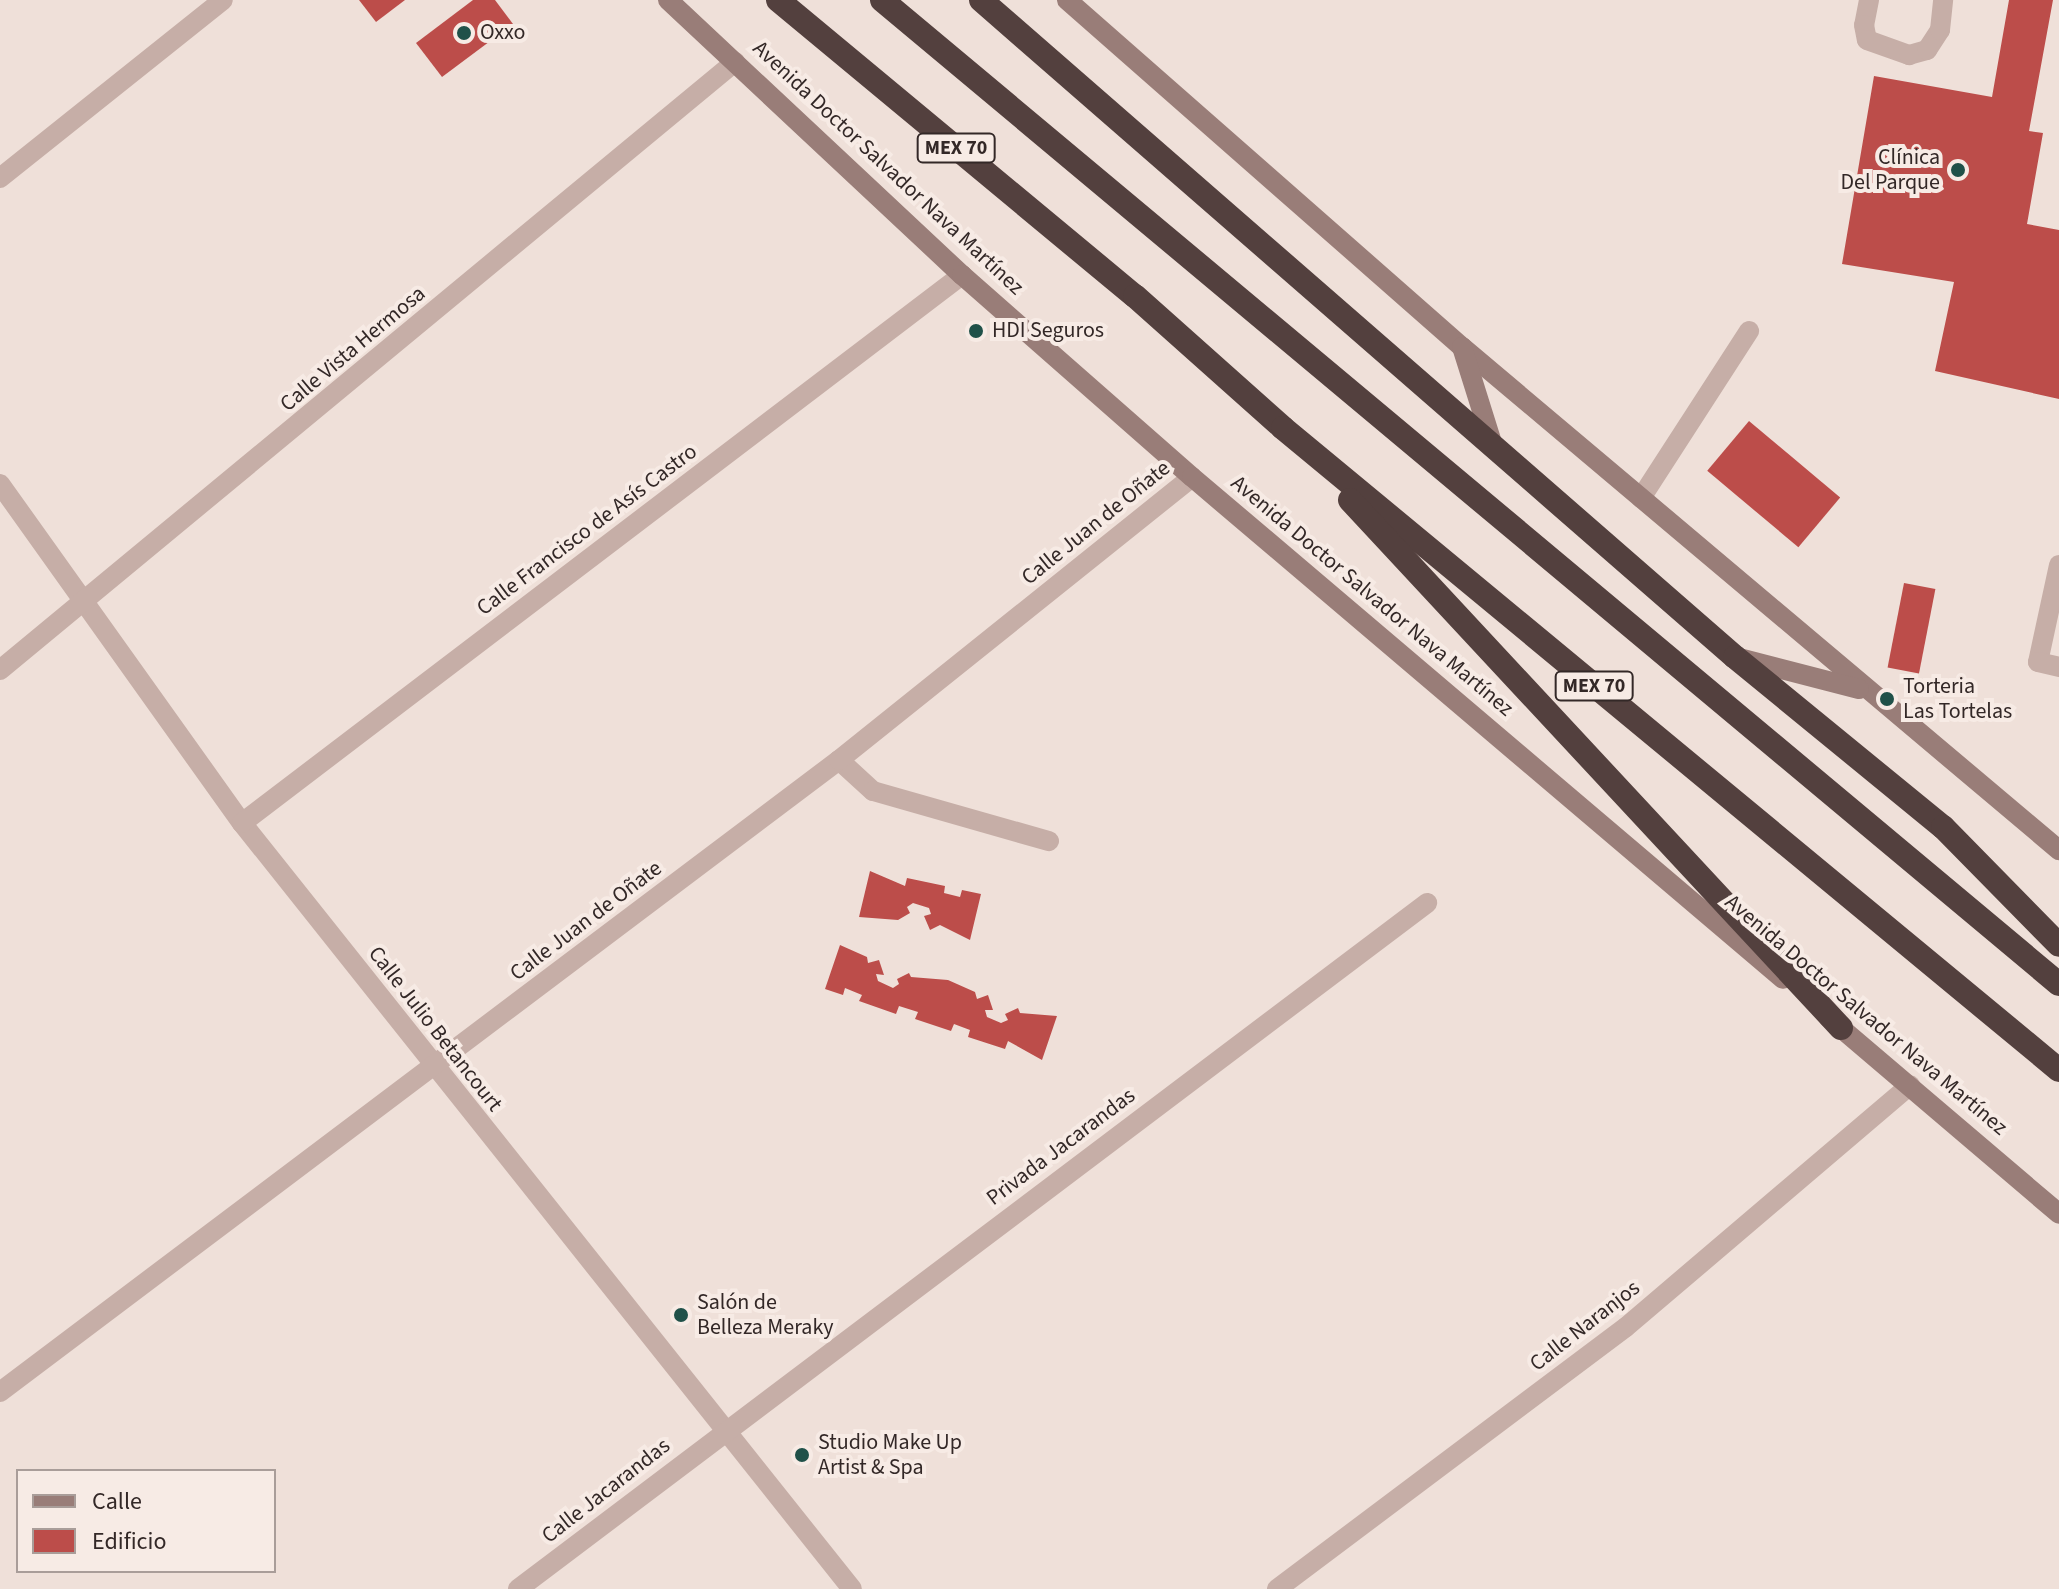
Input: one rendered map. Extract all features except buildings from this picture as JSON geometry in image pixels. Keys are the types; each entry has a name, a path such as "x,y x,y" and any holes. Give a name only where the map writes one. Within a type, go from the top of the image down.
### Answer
{"highway":[{"name":"MEX 70","path":"778,0 1135,296 1283,428 2059,1070"},
{"name":"MEX 70","path":"882,0 1170,245 2059,984"},
{"path":"981,0 1735,657 1943,827 2059,945"},
{"path":"1283,428 1841,1028"}],"main road":[{"path":"972,0 1009,25"},
{"path":"1067,0 1462,347 2059,850"},
{"name":"Avenida Doctor Salvador Nava Martínez","path":"670,1 962,275 1192,477 2059,1214"},
{"path":"1462,347 1492,443"},
{"path":"1735,657 1867,691"}],"street":[{"path":"0,178 223,0"},
{"path":"1869,0 1864,25 1867,40 1909,55 1927,50 1940,30 1943,0"},
{"name":"Calle Vista Hermosa","path":"0,670 88,602 735,62"},
{"name":"Calle Francisco de Asís Castro","path":"242,823 962,275"},
{"path":"1641,498 1749,331"},
{"name":"Calle Juan de Oñate","path":"0,1392 839,760 1192,477"},
{"name":"Calle Julio Betancourt","path":"0,484 88,602 242,823 852,1589"},
{"path":"2059,565 2038,662 2059,667"},
{"path":"839,760 873,791 1049,841"},
{"name":"Privada Jacarandas","path":"723,1430 1427,903"},
{"name":"Calle Naranjos","path":"1277,1589 1626,1327 1910,1085"},
{"name":"Calle Jacarandas","path":"518,1589 723,1430"}],"place":[{"name":"Oxxo","path":"464,33"},
{"name":"Clínica Del Parque","path":"1958,170"},
{"name":"HDI Seguros","path":"976,331"},
{"name":"Torteria Las Tortelas","path":"1887,699"},
{"name":"Salón de Belleza Meraky","path":"681,1315"},
{"name":"Studio Make Up Artist & Spa","path":"802,1455"}]}
